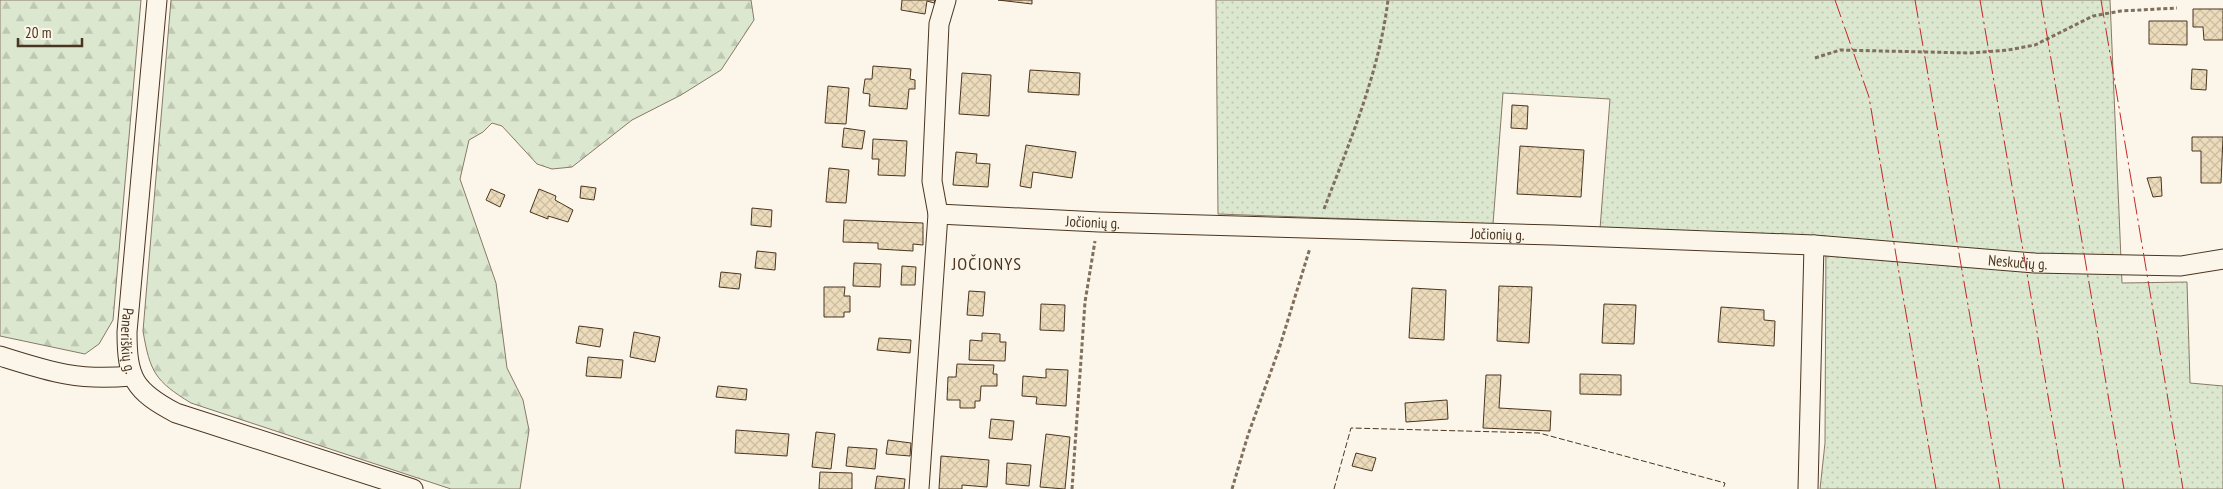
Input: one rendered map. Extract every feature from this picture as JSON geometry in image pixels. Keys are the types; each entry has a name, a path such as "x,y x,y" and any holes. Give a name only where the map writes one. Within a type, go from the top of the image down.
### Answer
{"street":[{"name":"Paneriškių g.","path":"157,0 127,332 127,358 131,376 141,390 157,403 176,413 413,489"},
{"path":"919,489 938,214 932,181 939,24 946,0"},
{"name":"Jočionių g.","path":"938,214 1099,222 1814,245"},
{"path":"1808,489 1814,245"},
{"name":"Neskučių g.","path":"1814,245 2035,263 2181,266 2223,259"},
{"path":"0,356 59,374 105,378 131,376"}],"path":[{"path":"1232,489 1248,434 1279,349 1316,228 1363,107 1385,28 1388,0"},
{"path":"1815,58 1840,50 1969,53 2008,50 2035,45 2093,16 2121,10 2177,8"},
{"path":"1072,489 1085,302 1099,222"}],"green space":[{"path":"0,0 141,0 113,320 99,344 85,354 0,336"},
{"path":"171,0 751,0 754,20 721,70 681,95 632,120 572,167 552,169 537,164 502,126 492,123 483,132 469,140 460,179 496,283 507,368 523,400 529,430 520,489 451,489 191,403 169,388 156,374 148,356 143,331"},
{"path":"1216,0 2110,0 2122,283 2187,282 2190,383 2223,386 2223,489 1820,489 1825,443 1826,236 1600,229 1610,99 1503,93 1493,224 1218,214"}],"building":[{"path":"902,0 935,0 934,3 927,1 925,14 901,10"},
{"path":"998,0 1032,0 1032,4"},
{"path":"2193,9 2223,9 2223,40 2204,40 2203,27 2193,27"},
{"path":"2149,21 2187,21 2187,45 2149,44"},
{"path":"873,66 911,69 910,79 915,80 915,89 909,89 907,109 869,106 870,94 863,93 865,79 872,79"},
{"path":"2192,69 2207,70 2206,90 2191,89"},
{"path":"1030,70 1080,73 1079,95 1028,92"},
{"path":"962,73 991,75 989,116 959,114"},
{"path":"828,86 849,88 846,124 825,123"},
{"path":"1512,105 1528,106 1527,129 1511,128"},
{"path":"844,128 865,131 862,149 842,147"},
{"path":"2192,137 2223,137 2221,183 2201,183 2201,151 2192,151"},
{"path":"873,139 907,141 905,176 878,175 879,159 872,159"},
{"path":"1026,145 1076,152 1072,178 1033,172 1031,188 1020,186"},
{"path":"1520,146 1584,150 1581,197 1517,194"},
{"path":"956,152 977,154 976,163 990,164 988,187 953,185"},
{"path":"829,168 849,170 846,203 826,202"},
{"path":"2161,177 2162,196 2153,197 2147,178"},
{"path":"581,186 596,188 594,200 580,198"},
{"path":"491,189 505,195 500,207 486,200"},
{"path":"539,189 556,196 555,200 573,210 568,222 548,216 548,219 530,212"},
{"path":"752,208 772,210 771,227 751,225"},
{"path":"844,220 923,223 923,245 913,244 913,251 878,249 878,243 843,242"},
{"path":"757,251 776,253 775,270 755,268"},
{"path":"854,263 881,264 880,287 853,286"},
{"path":"902,266 916,267 915,285 901,285"},
{"path":"721,272 741,274 739,289 719,287"},
{"path":"1499,286 1532,287 1529,343 1497,341"},
{"path":"824,287 845,287 844,296 850,296 850,312 844,312 844,317 824,317"},
{"path":"1412,288 1446,290 1444,340 1409,338"},
{"path":"969,291 985,292 983,316 967,315"},
{"path":"1041,304 1065,305 1064,331 1040,330"},
{"path":"1604,304 1636,305 1634,344 1602,343"},
{"path":"1721,307 1764,310 1764,320 1775,321 1774,346 1718,342"},
{"path":"579,326 603,329 600,347 576,343"},
{"path":"634,332 660,337 655,362 630,357"},
{"path":"982,333 1000,334 1000,342 1006,342 1005,361 969,360 970,340 982,341"},
{"path":"879,338 911,340 910,353 877,350"},
{"path":"588,357 623,360 621,378 586,376"},
{"path":"957,364 994,365 993,374 997,374 997,386 981,386 980,401 975,401 975,408 960,408 960,400 947,400 948,377 956,377"},
{"path":"1046,369 1068,370 1066,406 1036,404 1037,397 1022,396 1023,376 1046,378"},
{"path":"1580,374 1621,375 1621,395 1580,394"},
{"path":"1486,375 1501,375 1499,408 1551,411 1550,431 1483,428"},
{"path":"718,386 747,389 746,400 716,397"},
{"path":"1447,400 1448,419 1406,422 1405,403"},
{"path":"991,419 1014,421 1012,440 989,438"},
{"path":"736,430 789,434 787,456 735,453"},
{"path":"816,432 835,434 831,469 812,467"},
{"path":"1046,434 1070,437 1065,489 1040,487"},
{"path":"888,440 911,443 910,456 886,454"},
{"path":"848,447 877,449 875,469 846,466"},
{"path":"1356,453 1376,458 1372,471 1352,466"},
{"path":"941,456 989,460 987,487 962,485 962,489 939,489"},
{"path":"1007,463 1031,465 1029,486 1006,484"},
{"path":"820,472 852,473 852,489 819,489"},
{"path":"877,476 905,479 904,489 875,489"}],"fence":[{"path":"1334,489 1351,428 1539,433 1725,483 1723,489"}],"power":[{"path":"1835,0 1869,97 1936,489"},
{"path":"1915,0 2000,489"},
{"path":"1980,0 2064,489"},
{"path":"2041,0 2124,489"},
{"path":"2101,0 2183,489"}],"district":[{"name":"JOČIONYS","path":"987,263"}]}
